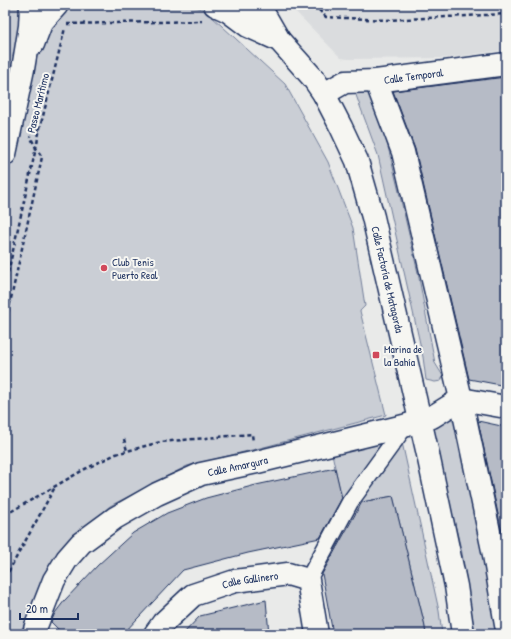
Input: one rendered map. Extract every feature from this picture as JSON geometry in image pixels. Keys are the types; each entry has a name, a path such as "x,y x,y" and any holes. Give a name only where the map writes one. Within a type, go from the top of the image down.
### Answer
{"street":[{"path":"5,154 23,69 30,26 31,5"},
{"path":"254,5 264,14 278,40"},
{"path":"211,13 228,11 248,26 278,40"},
{"path":"23,69 41,23 62,13"},
{"name":"Calle Factoría de Matagorda","path":"278,40 313,78 324,94 357,161 373,217 412,423 456,586 463,634"},
{"name":"Calle Temporal","path":"324,94 345,82 376,81 506,64"},
{"path":"376,81 403,152 462,399 494,555 506,625"},
{"path":"462,399 506,407"},
{"name":"Calle Amargura","path":"34,634 54,580 67,560 81,544 115,518 157,494 201,474 257,462 432,417 462,399"},
{"path":"318,634 308,580 350,502 400,433 412,423"},
{"name":"Calle Gallinero","path":"155,634 163,623 193,595 235,580 288,574 308,580"}],"path":[{"path":"314,5 326,17 386,20 506,14"},
{"name":"Paseo Marítimo","path":"5,326 42,157 36,148 66,24 62,13"},
{"path":"66,24 181,21 211,13"},
{"path":"5,286 36,148"},
{"path":"5,516 85,469 116,454 160,442 252,434 257,462"},
{"path":"124,439 127,451"},
{"path":"5,578 55,487"}],"shaded area":[{"path":"5,5 189,5 202,9 210,15 285,84 328,162 353,228 365,306 360,311 386,415 187,466 110,506 68,543 20,634 5,634"},
{"path":"289,5 506,5 506,50 447,58 341,58"},
{"path":"353,87 370,88 387,143 418,273 435,363 443,376 441,381 435,382 426,380 423,357 378,155"},
{"path":"456,410 498,634 475,634 462,553 431,427"},
{"path":"400,433 439,611 442,634 426,634 393,496 353,504 342,500 331,449"}],"building":[{"path":"506,77 506,386 469,379 415,149 393,91"},
{"path":"478,421 506,427 506,551"},
{"path":"335,468 342,498 320,538 248,553 183,570 123,634 63,634 51,622 55,613 65,600 98,565 133,533 167,513 206,498 256,485"},
{"path":"393,496 426,634 333,634 322,574 362,502"},
{"path":"266,600 269,634 183,634 200,616"}],"place":[{"name":"Club Tenis Puerto Real","path":"104,268"},
{"name":"Marina de la Bahía","path":"376,355"}]}
